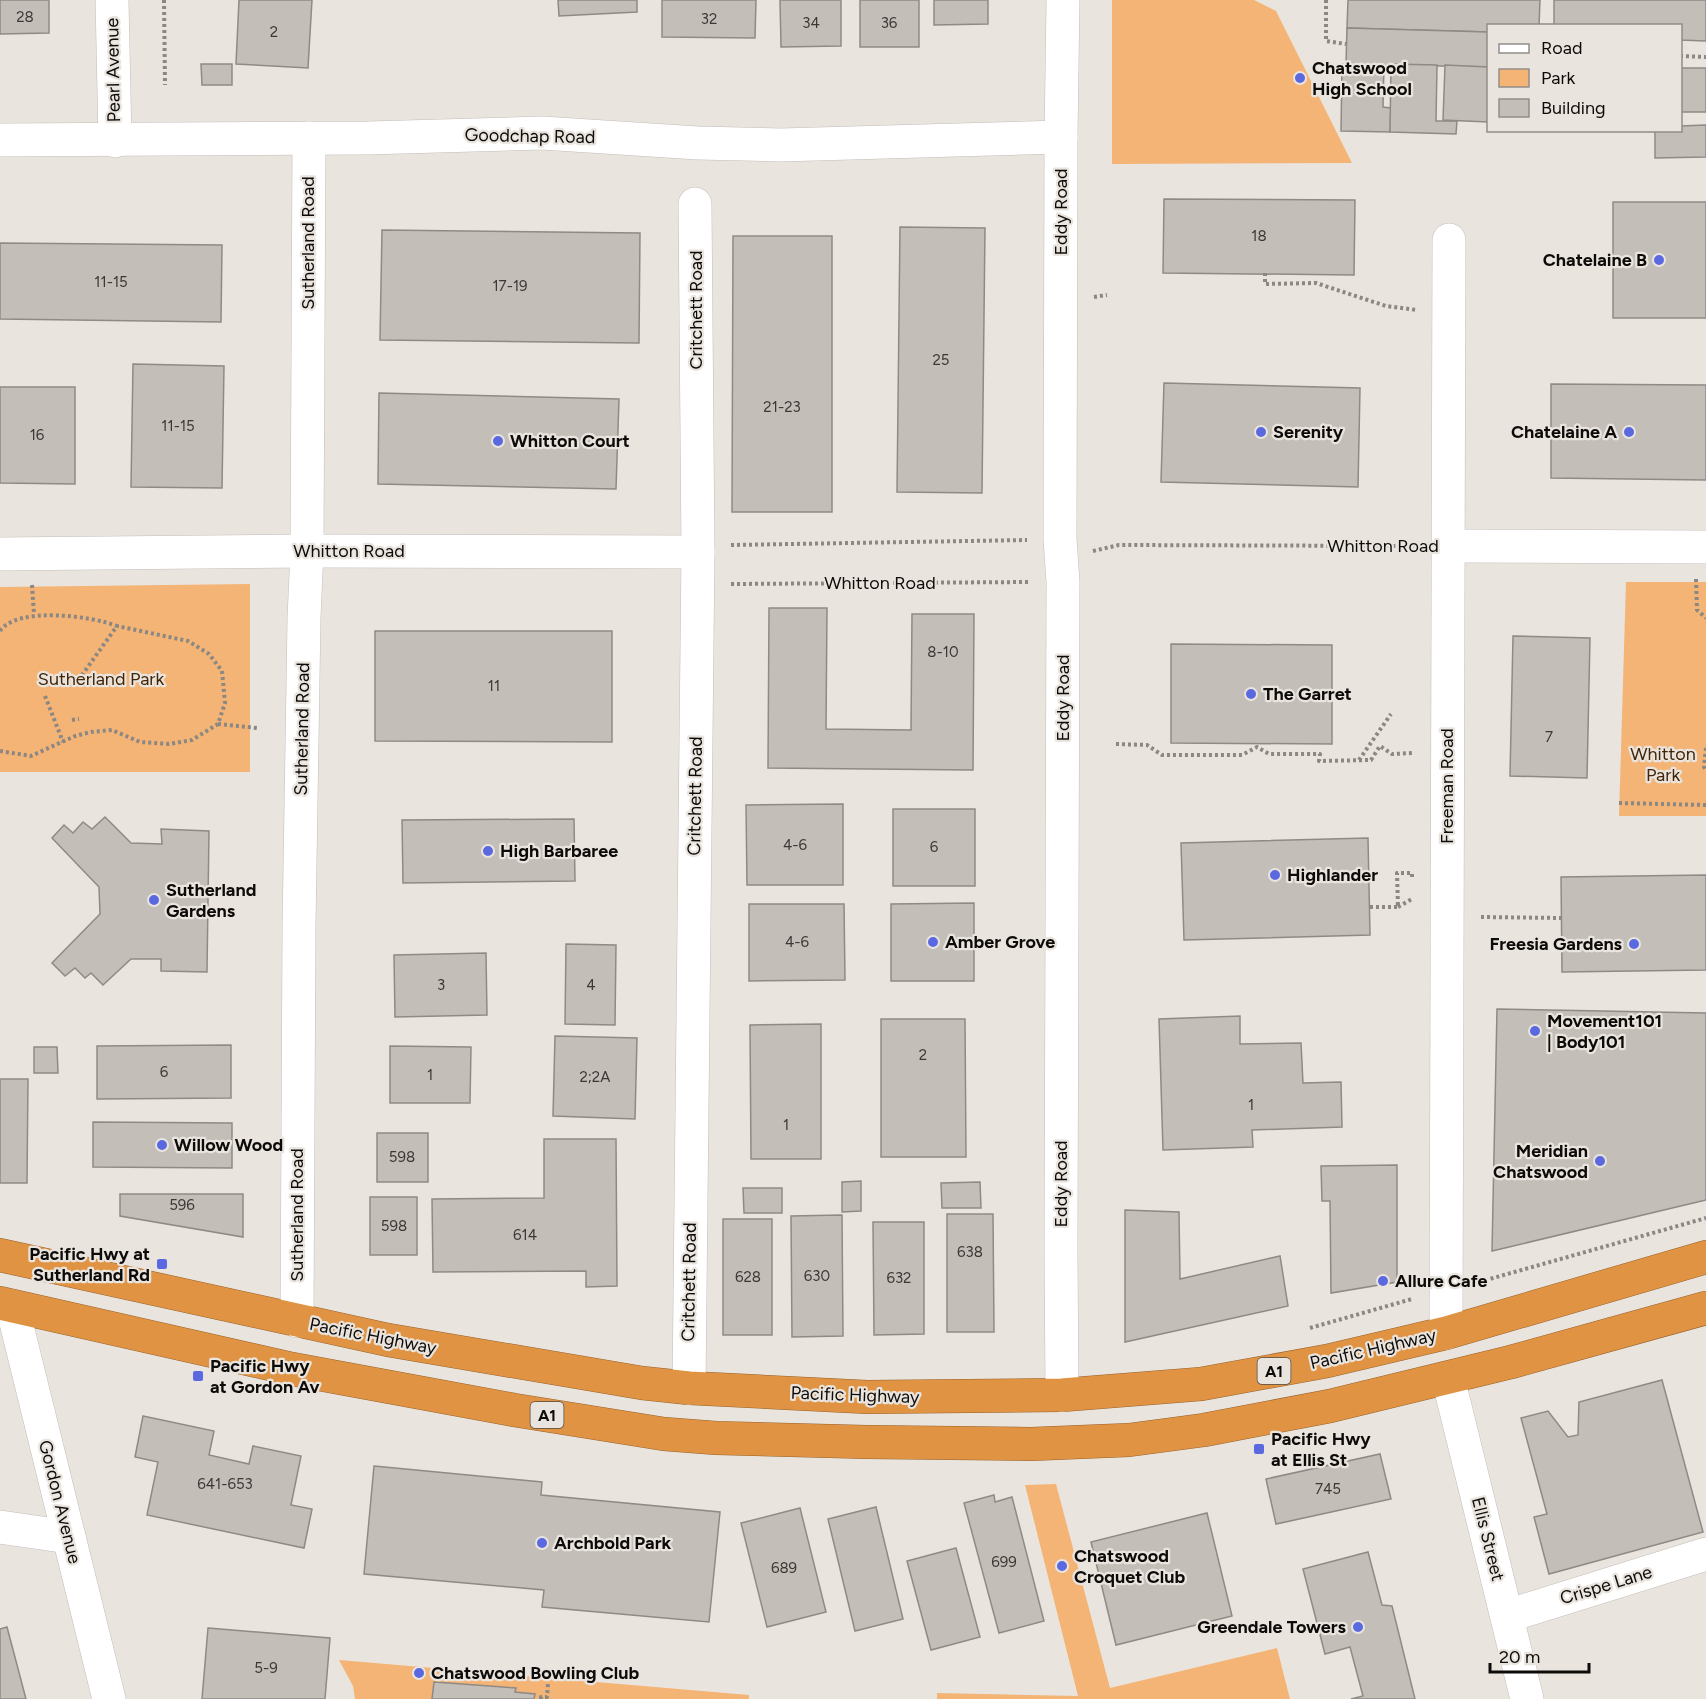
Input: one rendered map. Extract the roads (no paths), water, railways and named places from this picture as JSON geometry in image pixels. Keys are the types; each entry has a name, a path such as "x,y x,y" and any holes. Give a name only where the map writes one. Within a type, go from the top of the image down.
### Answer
{"highway":[{"name":"Pacific Highway","path":"0,1255 388,1340 642,1383 689,1388 867,1397 1062,1395 1201,1384 1327,1361 1446,1333 1706,1257"},
{"name":"A1","path":"6,1304 303,1371 514,1410 664,1434 716,1438 1031,1444 1129,1440 1204,1430 1318,1408 1448,1378 1706,1308"}],"street":[{"name":"Pearl Avenue","path":"112,0 115,141"},
{"name":"Eddy Road","path":"1062,1395 1061,137 1063,0"},
{"name":"Goodchap Road","path":"0,140 115,141 542,133 698,143 781,145 1061,137"},
{"name":"Sutherland Road","path":"297,1321 299,927 307,551 309,138"},
{"name":"Critchett Road","path":"689,1388 698,568 695,204"},
{"name":"Freeman Road","path":"1446,1333 1449,240"},
{"name":"Whitton Road","path":"1448,546 1701,560"},
{"name":"Whitton Road","path":"0,554 307,551 698,568"},
{"name":"Gordon Avenue","path":"6,1304 69,1537 109,1699"},
{"name":"Ellis Street","path":"1448,1378 1527,1699"},
{"path":"0,1527 69,1537"},
{"name":"Crispe Lane","path":"1507,1616 1706,1554"}],"place":[{"name":"Chatswood High School","path":"1300,78"},
{"name":"Chatelaine B","path":"1659,260"},
{"name":"Serenity","path":"1261,432"},
{"name":"Chatelaine A","path":"1629,432"},
{"name":"Whitton Court","path":"498,441"},
{"name":"The Garret","path":"1251,694"},
{"name":"High Barbaree","path":"488,851"},
{"name":"Highlander","path":"1275,875"},
{"name":"Sutherland Gardens","path":"154,900"},
{"name":"Amber Grove","path":"933,942"},
{"name":"Freesia Gardens","path":"1634,944"},
{"name":"Movement101 | Body101","path":"1535,1031"},
{"name":"Willow Wood","path":"162,1145"},
{"name":"Meridian Chatswood","path":"1600,1161"},
{"name":"Pacific Hwy at Sutherland Rd","path":"162,1264"},
{"name":"Allure Cafe","path":"1383,1281"},
{"name":"Pacific Hwy at Gordon Av","path":"198,1376"},
{"name":"Pacific Hwy at Ellis St","path":"1259,1449"},
{"name":"Archbold Park","path":"542,1543"},
{"name":"Chatswood Croquet Club","path":"1062,1566"},
{"name":"Greendale Towers","path":"1358,1627"},
{"name":"Chatswood Bowling Club","path":"419,1673"}],"park label":[{"name":"Sutherland Park","path":"101,679"},
{"name":"Whitton Park","path":"1663,764"}]}
